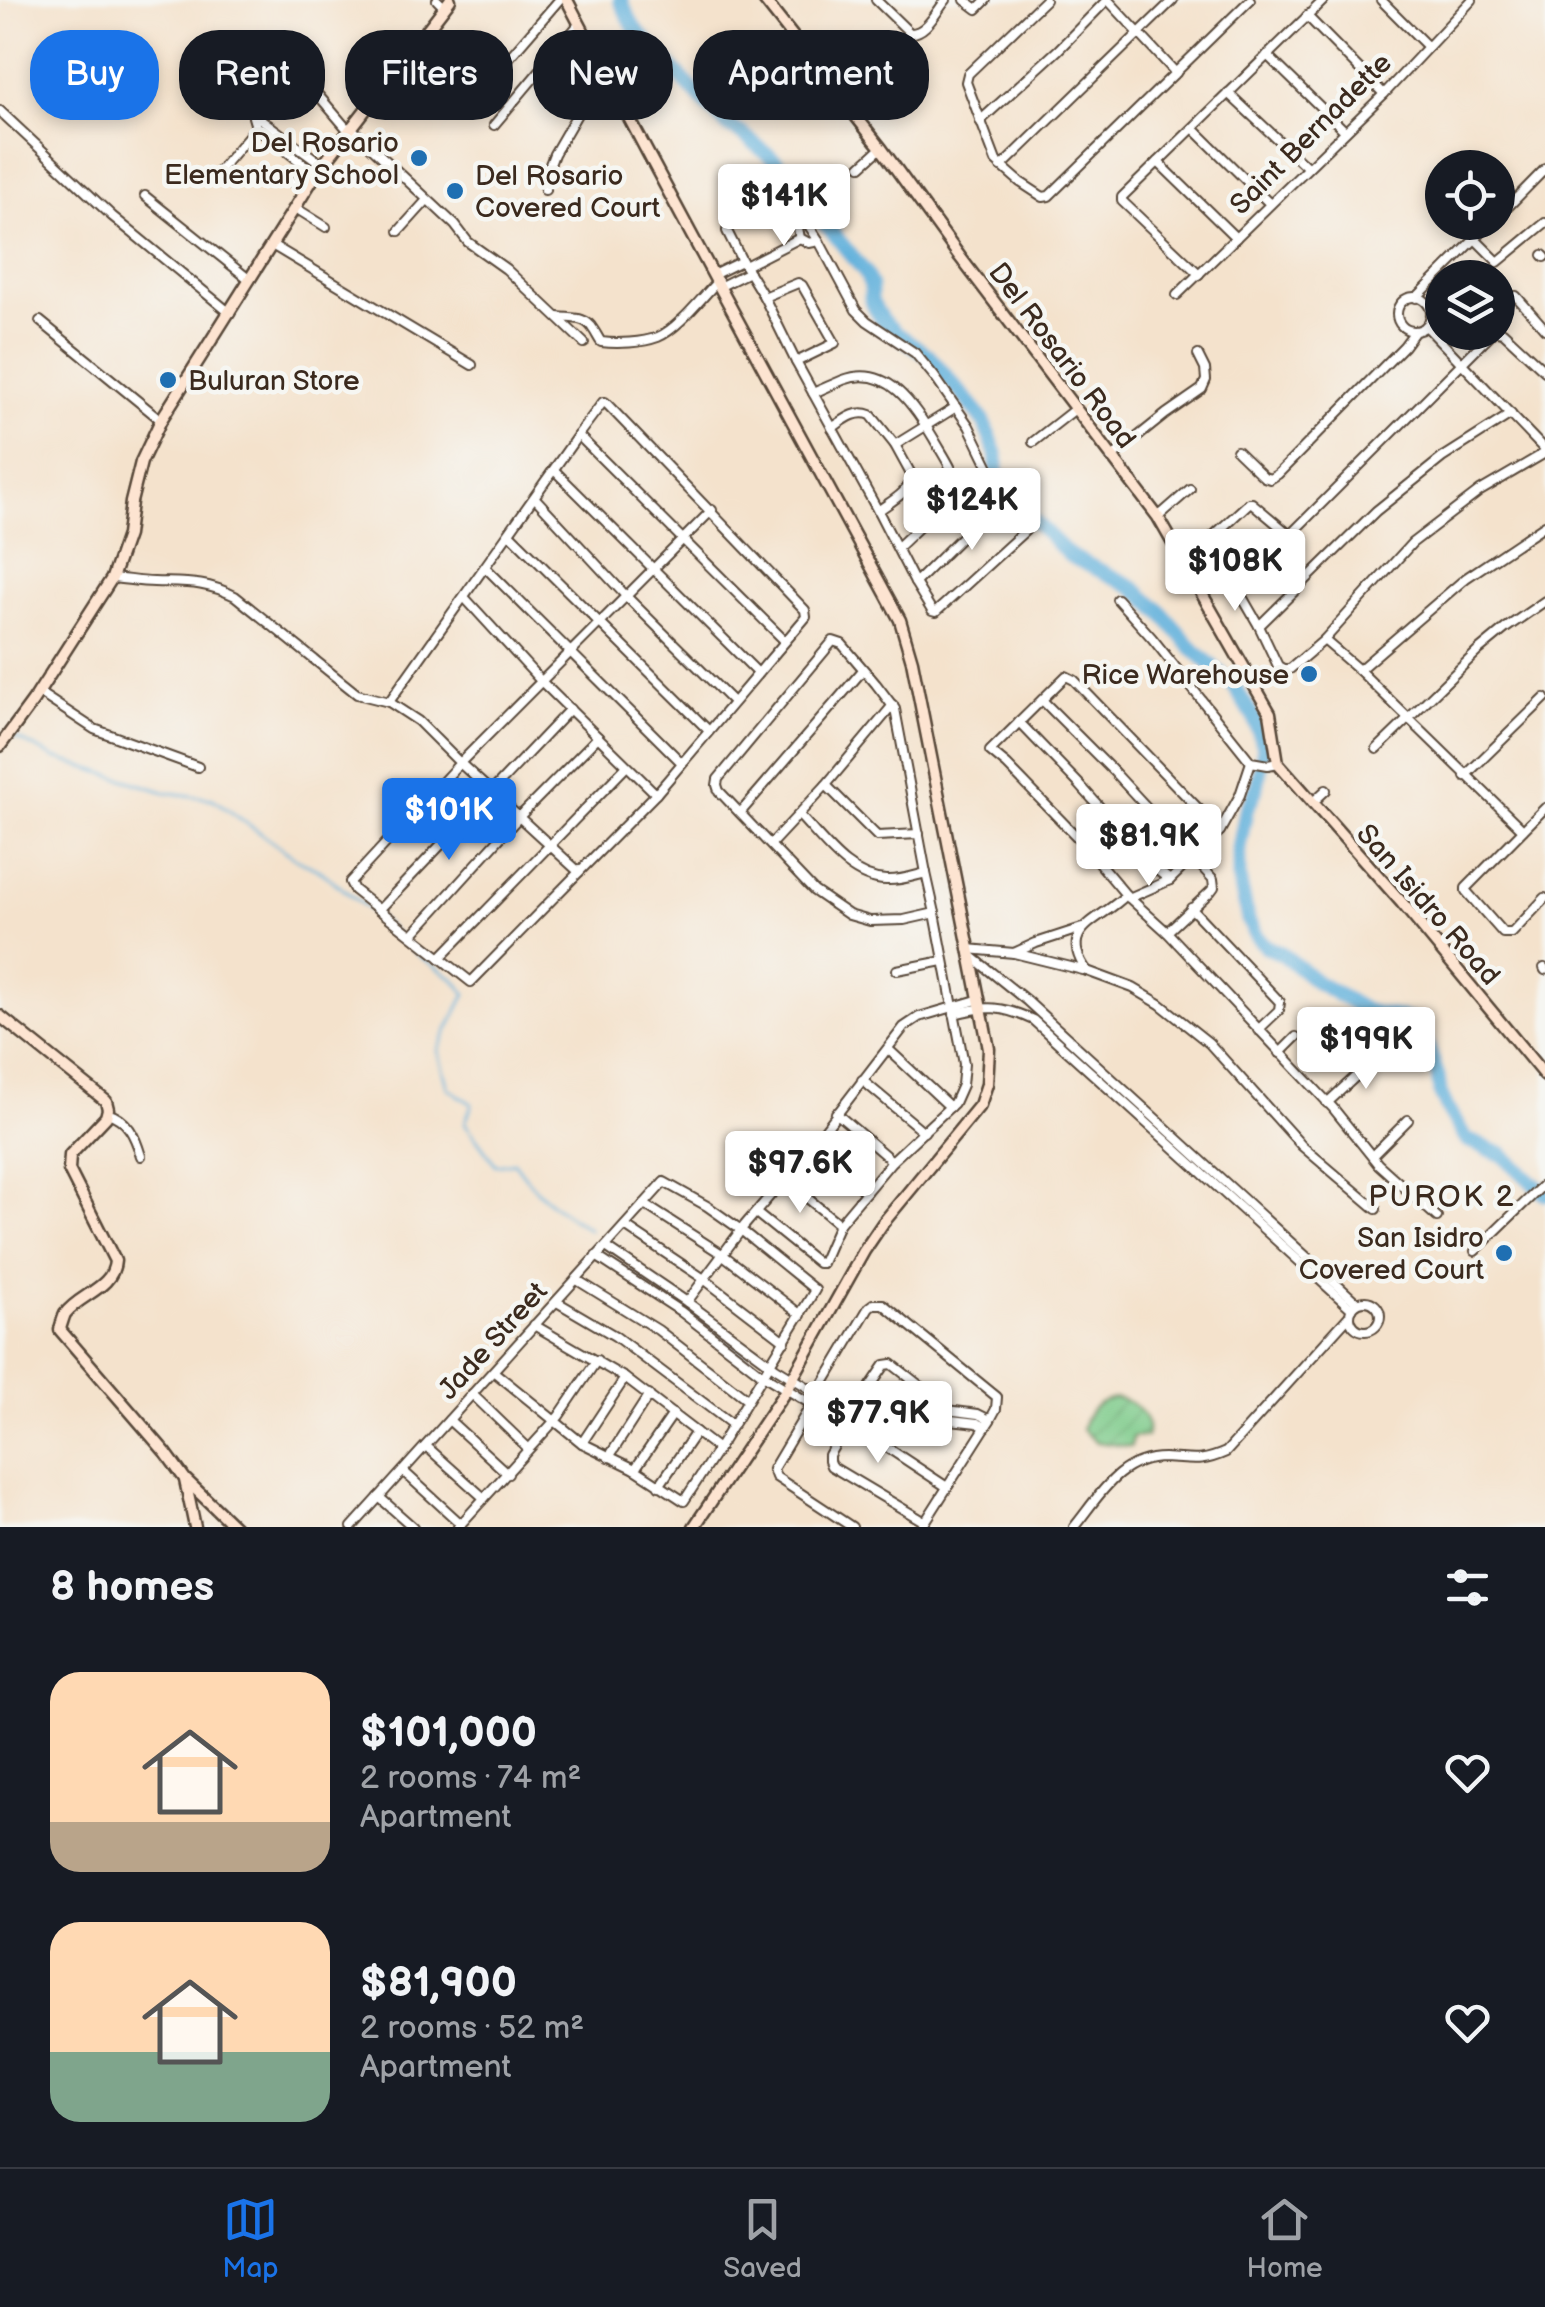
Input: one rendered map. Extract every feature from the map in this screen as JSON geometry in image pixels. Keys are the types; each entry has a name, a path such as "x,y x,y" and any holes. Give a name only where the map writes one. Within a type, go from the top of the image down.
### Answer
{"street":[{"path":"513,55 563,0 583,30"},
{"name":"Del Rosario Road","path":"764,0 881,148 1158,516 1270,713 1273,764"},
{"path":"876,0 910,33 916,34 946,0"},
{"path":"965,0 974,8 980,8 986,0"},
{"path":"1046,0 968,74 966,82 996,161 1038,195 1049,196 1250,0"},
{"path":"980,121 1107,0 1176,74"},
{"path":"1002,167 1174,0"},
{"path":"1200,274 1122,200 1123,194 1324,0"},
{"path":"1381,0 1428,47"},
{"name":"Saint Bernadette","path":"1177,295 1384,94 1472,0"},
{"path":"2,744 112,578 126,535 141,462 161,420 294,206 444,2"},
{"path":"1307,16 1384,94"},
{"path":"494,125 580,24"},
{"path":"1267,55 1346,131"},
{"path":"1228,93 1307,167"},
{"path":"325,102 349,129 455,225 468,242 506,269 584,343"},
{"path":"0,110 112,216 230,314"},
{"path":"545,190 554,154 574,120"},
{"path":"629,120 900,620 912,661 989,1050 987,1084 980,1105 874,1236 789,1384 694,1527"},
{"path":"214,177 254,122 319,170"},
{"path":"1194,129 1270,204"},
{"path":"861,166 881,148"},
{"path":"1158,162 1236,238"},
{"path":"1515,200 1545,169"},
{"path":"287,178 304,192"},
{"path":"788,192 804,217 856,310 915,352 956,407 1026,530 939,611 932,611 914,583 727,231 728,225 788,192"},
{"path":"144,196 250,280"},
{"path":"399,231 427,200"},
{"path":"294,206 326,227"},
{"path":"804,217 798,228 800,238 809,244 819,241"},
{"path":"1476,240 1498,262 1545,223"},
{"path":"554,316 585,320 601,342 658,337 718,280 800,238"},
{"path":"1453,260 1474,240"},
{"path":"272,245 472,365"},
{"path":"764,297 802,285 834,340 834,345 796,362"},
{"path":"1416,298 1425,289"},
{"path":"1516,296 1545,329"},
{"path":"1415,331 1400,324 1399,308 1406,300 1425,302"},
{"path":"40,321 161,420"},
{"path":"1238,451 1264,477 1270,479 1278,474 1415,331 1425,326"},
{"path":"1515,346 1545,372"},
{"path":"1290,535 1258,506 1248,503 1211,538 1278,666 1286,670 1324,640 1412,543 1480,491 1545,451 1450,350"},
{"path":"1234,582 1290,535 1478,350"},
{"path":"1112,458 1202,388 1206,380 1198,356"},
{"path":"813,394 845,379 862,376 896,387 926,427 956,480 958,490 898,547"},
{"path":"389,702 602,402 712,510 805,610 806,617 656,794 475,980 467,981 354,890 350,882 460,763 712,510"},
{"path":"895,445 956,407"},
{"path":"1033,442 1075,409"},
{"path":"832,428 854,414 866,413 895,445 912,476 911,482 878,510"},
{"path":"1260,626 1376,512 1442,458 1512,414"},
{"path":"578,435 785,641"},
{"path":"554,470 758,673"},
{"path":"1158,516 1190,488"},
{"path":"914,583 1004,496"},
{"path":"534,498 733,702"},
{"path":"1359,670 1466,578 1545,525"},
{"path":"509,533 708,731"},
{"path":"485,568 682,763"},
{"path":"112,578 184,581 215,586 234,596 358,694 389,702 410,715 580,872"},
{"path":"464,598 541,681 656,794"},
{"path":"1117,600 1253,763 1273,764"},
{"path":"1377,750 1478,651 1545,601"},
{"path":"1324,640 1523,830"},
{"path":"756,1213 822,1262 839,1224 892,1161 950,1107 962,1085 964,1064 935,914 893,705 842,644 832,642 716,784 814,891 849,914 870,921 935,914"},
{"path":"740,814 863,670"},
{"path":"1220,831 1071,676 1062,678 990,752 1078,838 1128,896 1167,932 1327,1102 1393,1179 1436,1218"},
{"path":"38,692 94,729 198,768"},
{"path":"1465,776 1545,698"},
{"path":"1042,700 1213,878 1214,886 1167,932"},
{"path":"771,844 893,705"},
{"path":"380,910 570,709"},
{"path":"1018,722 1080,784 1153,867 1170,880"},
{"path":"412,935 598,737"},
{"path":"1014,953 1082,928 1128,896 1170,880 1220,831 1253,763"},
{"name":"San Isidro Road","path":"1273,764 1402,904 1545,1076"},
{"path":"440,958 627,766"},
{"path":"826,785 877,836 919,834"},
{"path":"1312,803 1326,790"},
{"path":"1545,808 1466,888 1503,933 1509,934 1545,898"},
{"path":"799,815 858,872 883,880 926,874"},
{"path":"1191,908 1280,1002 1279,1010 1258,1030"},
{"path":"1082,928 1076,945 1086,971"},
{"path":"968,952 1014,953 1086,971 1133,988 1160,1004 1209,1043 1302,1146 1376,1209"},
{"path":"968,952 1027,1000 1353,1309"},
{"path":"898,970 944,961"},
{"path":"680,1311 904,1026 912,1020 978,1004 1033,1020 1353,1309"},
{"path":"0,1016 106,1101 108,1108 68,1162 115,1261 114,1268 105,1282 64,1314 60,1330 185,1478 236,1527"},
{"path":"1280,1053 1296,1038"},
{"path":"888,1049 950,1107"},
{"path":"1327,1102 1380,1054 1394,1051"},
{"path":"862,1080 924,1132"},
{"path":"107,1113 122,1120 134,1135 141,1156"},
{"path":"836,1113 892,1161"},
{"path":"1372,1156 1408,1120"},
{"path":"811,1148 866,1192"},
{"path":"784,1179 839,1224"},
{"name":"Jade Street","path":"357,1525 664,1182 743,1228"},
{"path":"1475,1251 1545,1183"},
{"path":"644,1204 722,1254 801,1315"},
{"path":"624,1226 704,1279 785,1341"},
{"path":"493,1371 582,1443 635,1468 684,1501 815,1290 743,1228"},
{"path":"606,1247 770,1364 810,1404 988,1423"},
{"path":"596,1256 680,1311 763,1376 817,1393 978,1414 988,1423"},
{"path":"577,1280 658,1330 747,1399"},
{"path":"557,1302 630,1348 732,1425"},
{"path":"852,1527 774,1473 775,1463 869,1307 883,1304 997,1397 996,1409 924,1524 828,1461 855,1409 885,1365 892,1364 950,1410"},
{"path":"1074,1527 1126,1467 1163,1458 1207,1460 1226,1452 1353,1309"},
{"path":"534,1325 625,1378 718,1450"},
{"path":"404,1470 460,1526 556,1420 597,1360"},
{"path":"582,1443 625,1378"},
{"path":"921,1407 926,1400 924,1390"},
{"path":"472,1394 528,1448"},
{"path":"609,1457 650,1395"},
{"path":"904,1405 884,1446 947,1487"},
{"path":"635,1468 673,1414"},
{"path":"449,1420 508,1474"},
{"path":"659,1486 696,1432"},
{"path":"426,1446 484,1498"},
{"path":"185,1478 195,1527"},
{"path":"380,1497 413,1527"}],"green space":[{"path":"1114,1398 1140,1410 1147,1423 1146,1437 1133,1436 1131,1447 1097,1442 1082,1430 1092,1408"}],"waterway":[{"path":"620,0 635,29 712,110 777,162 800,199 865,272 871,286 871,301 882,320 928,355 973,407 984,422 996,453 998,475 1021,508 1070,556 1132,586 1234,686 1254,718 1264,747 1239,848 1239,878 1248,920 1257,937 1318,983 1366,1011 1415,1021 1438,1076 1440,1092 1467,1140 1503,1155 1545,1194"},
{"path":"12,736 55,758 165,792 213,799 295,858 319,870 418,955 454,979 466,994 438,1050 448,1088 472,1104 465,1123 496,1165 514,1162 548,1200 590,1230"},
{"path":"609,1260 678,1301"},
{"path":"685,1306 760,1367"}],"place":[{"name":"Del Rosario Elementary School","path":"419,158"},
{"name":"Del Rosario Covered Court","path":"455,191"},
{"name":"Buluran Store","path":"168,380"},
{"name":"Rice Warehouse","path":"1309,674"},
{"name":"San Isidro Covered Court","path":"1504,1253"}],"district":[{"name":"PUROK 2","path":"1442,1196"}]}
